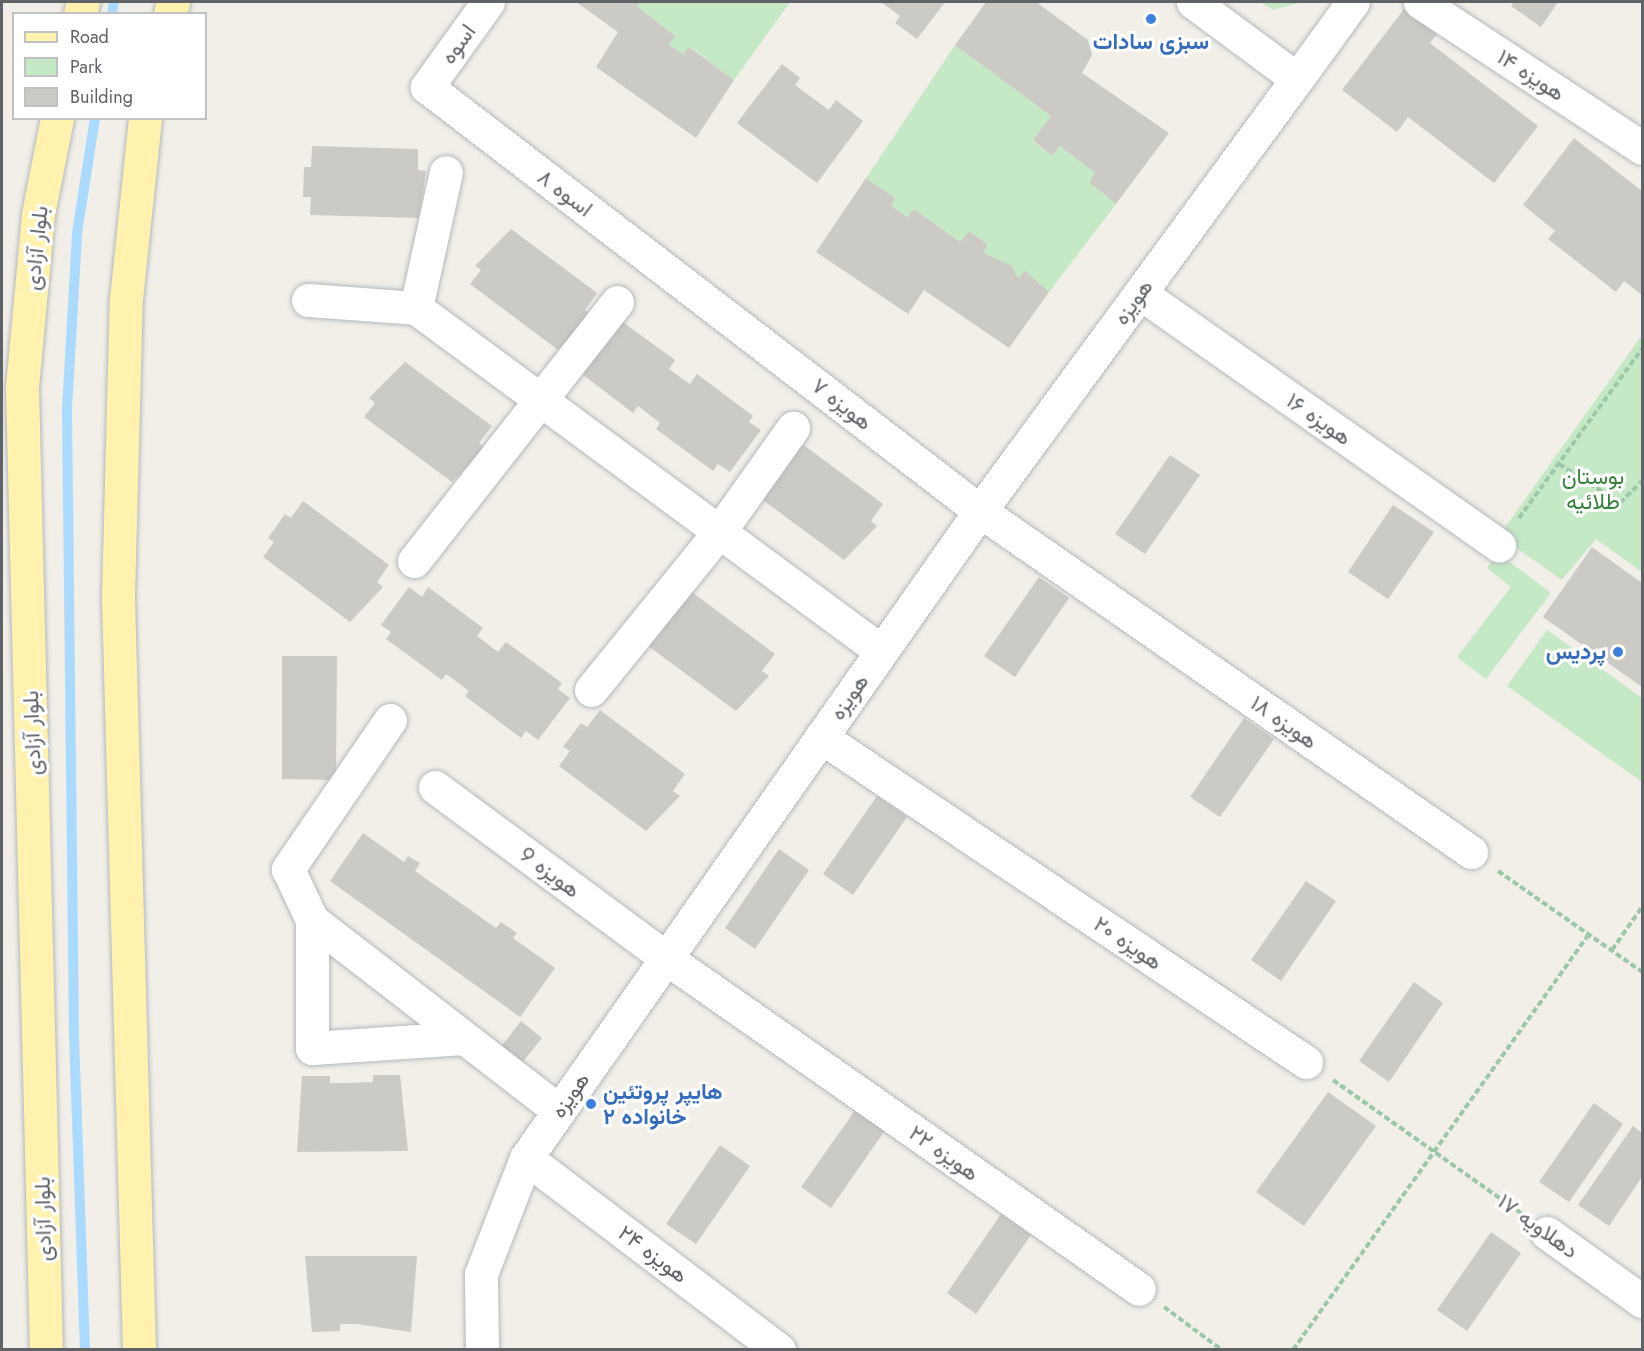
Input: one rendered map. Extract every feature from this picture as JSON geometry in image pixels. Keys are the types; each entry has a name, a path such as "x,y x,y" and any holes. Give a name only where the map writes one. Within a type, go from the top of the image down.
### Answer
{"main road":[{"name":"بلوار آزادی","path":"46,1350 22,387 38,214 57,120"},
{"path":"139,1350 118,597 126,299 145,120"}],"street":[{"name":"اسوه","path":"427,87 488,2"},
{"path":"1193,2 1297,79"},
{"name":"هویزه","path":"482,1350 481,1274 526,1158 980,511 1353,2"},
{"name":"هویزه ۱۴","path":"1420,2 1642,148"},
{"name":"اسوه ۸","path":"427,87 704,298"},
{"path":"416,308 446,172"},
{"name":"هویزه ‍۱۶","path":"1140,293 1498,545"},
{"name":"هویزه ۷","path":"704,298 980,511"},
{"path":"308,300 416,308 881,651"},
{"path":"414,561 543,402 617,302"},
{"path":"591,690 719,531 793,428"},
{"name":"هویزه ‍۱۸","path":"980,511 1471,852"},
{"path":"390,720 288,868 312,920 312,1047 464,1038"},
{"name":"هویزه ‍۲۰","path":"821,737 1306,1062"},
{"name":"هویزه 9","path":"435,787 666,958"},
{"path":"312,920 559,1111"},
{"name":"هویزه ‍۲۲","path":"666,958 1139,1289"},
{"name":"هویزه ‍۲۴","path":"526,1158 779,1350"},
{"name":"دهلاویه ۱۷","path":"1547,1233 1642,1301"}],"path":[{"path":"1498,545 1642,349"},
{"path":"1559,464 1620,503 1642,481"},
{"path":"1471,852 1642,972"},
{"path":"1612,950 1642,908"},
{"path":"1293,1350 1589,934"},
{"path":"1306,1062 1436,1149"},
{"name":"دهلاویه ۱۷","path":"1436,1149 1547,1233"},
{"path":"1139,1289 1222,1350"}],"green space":[{"path":"640,2 790,2 734,80 690,47 683,54 669,45 675,36 637,6"},
{"path":"1260,2 1302,2 1273,10"},
{"path":"955,45 1051,116 1033,141 1052,156 1060,146 1095,173 1089,182 1116,204 1049,292 1025,272 1018,278 1011,266 984,253 987,244 969,231 960,242 914,209 907,217 892,206 895,198 866,178"},
{"name":"بوستان طلائیه","path":"1642,335 1642,572 1596,539 1562,580 1499,536"},
{"path":"1498,553 1551,593 1486,679 1457,657 1511,587 1487,568"},
{"path":"1547,630 1642,698 1642,782 1507,686"}],"building":[{"path":"576,2 640,2 637,6 675,36 669,45 683,54 689,47 734,80 696,138 596,67 618,32"},
{"path":"881,2 945,2 917,39 895,23 900,16"},
{"path":"986,2 1036,2 1088,40 1092,55 1082,73 1169,133 1116,204 1089,182 1095,173 1060,146 1052,156 1033,140 1051,116 955,45"},
{"path":"1514,2 1558,2 1541,27 1511,6"},
{"path":"1404,9 1437,34 1430,43 1538,126 1494,183 1408,117 1397,132 1342,90"},
{"path":"782,64 800,78 795,85 829,110 836,100 863,121 817,183 737,123"},
{"path":"1574,138 1642,191 1642,295 1624,281 1616,292 1548,239 1555,231 1523,205"},
{"path":"312,146 418,149 418,170 426,171 419,218 310,215 311,197 303,197 304,167 311,167"},
{"path":"866,178 895,198 892,206 907,217 914,209 960,242 969,231 987,244 984,253 1012,266 1018,278 1025,271 1049,292 1009,348 924,290 908,314 816,252"},
{"path":"511,229 597,293 585,310 591,315 558,350 470,284 481,270 475,266"},
{"path":"620,320 675,360 669,369 690,384 697,374 753,416 749,422 761,430 730,472 718,464 713,471 656,429 660,423 638,406 633,413 578,371"},
{"path":"405,362 492,426 479,443 485,448 452,482 364,417 375,403 369,398"},
{"path":"797,440 883,504 871,521 877,526 844,560 756,495"},
{"path":"1170,455 1200,475 1145,554 1115,534"},
{"path":"303,501 389,565 377,582 383,587 350,622 263,557 274,542 268,538 285,514 291,518"},
{"path":"1393,505 1434,532 1388,599 1348,572"},
{"name":"پردیس","path":"1592,547 1642,583 1642,687 1543,617"},
{"path":"1039,577 1069,598 1015,677 984,656"},
{"path":"409,587 422,597 428,587 483,628 477,636 498,652 506,642 562,683 558,689 570,698 538,740 526,731 521,738 465,696 469,691 446,674 442,680 386,639 391,632 381,625"},
{"path":"689,590 775,654 762,671 769,676 736,711 648,646"},
{"path":"282,656 337,656 336,780 282,779"},
{"path":"600,710 685,774 673,791 680,796 646,831 559,766 570,751 563,747 581,723 587,727"},
{"path":"1244,718 1274,739 1220,817 1190,797"},
{"path":"877,796 907,817 853,895 823,874"},
{"path":"363,833 404,862 408,856 420,863 415,871 496,928 501,922 517,933 513,938 555,968 520,1017 330,881"},
{"path":"779,849 809,870 755,949 725,928"},
{"path":"1306,881 1336,901 1281,981 1251,960"},
{"path":"1414,982 1443,1003 1389,1082 1359,1061"},
{"path":"521,1021 542,1038 521,1064 500,1048"},
{"path":"373,1075 400,1075 408,1151 297,1152 302,1076 330,1076 330,1083 346,1083 373,1082"},
{"path":"1328,1092 1376,1126 1304,1226 1256,1192"},
{"path":"1594,1103 1623,1124 1569,1202 1539,1182"},
{"path":"856,1109 886,1129 831,1208 801,1187"},
{"path":"1633,1126 1642,1133 1642,1177 1609,1226 1578,1205"},
{"path":"720,1145 750,1166 696,1244 666,1224"},
{"path":"1001,1214 1031,1235 976,1314 947,1293"},
{"path":"1491,1232 1521,1253 1467,1331 1437,1310"},
{"path":"305,1256 417,1256 411,1332 340,1324 340,1331 312,1332"}],"waterway":[{"path":"112,12 114,2"},
{"path":"85,1350 74,1037 67,409 77,233 95,120"}],"place":[{"name":"سبزی سادات","path":"1151,19"},
{"name":"پردیس","path":"1618,652"},
{"name":"هایپر پروتئین خانواده ۲","path":"591,1104"}]}
